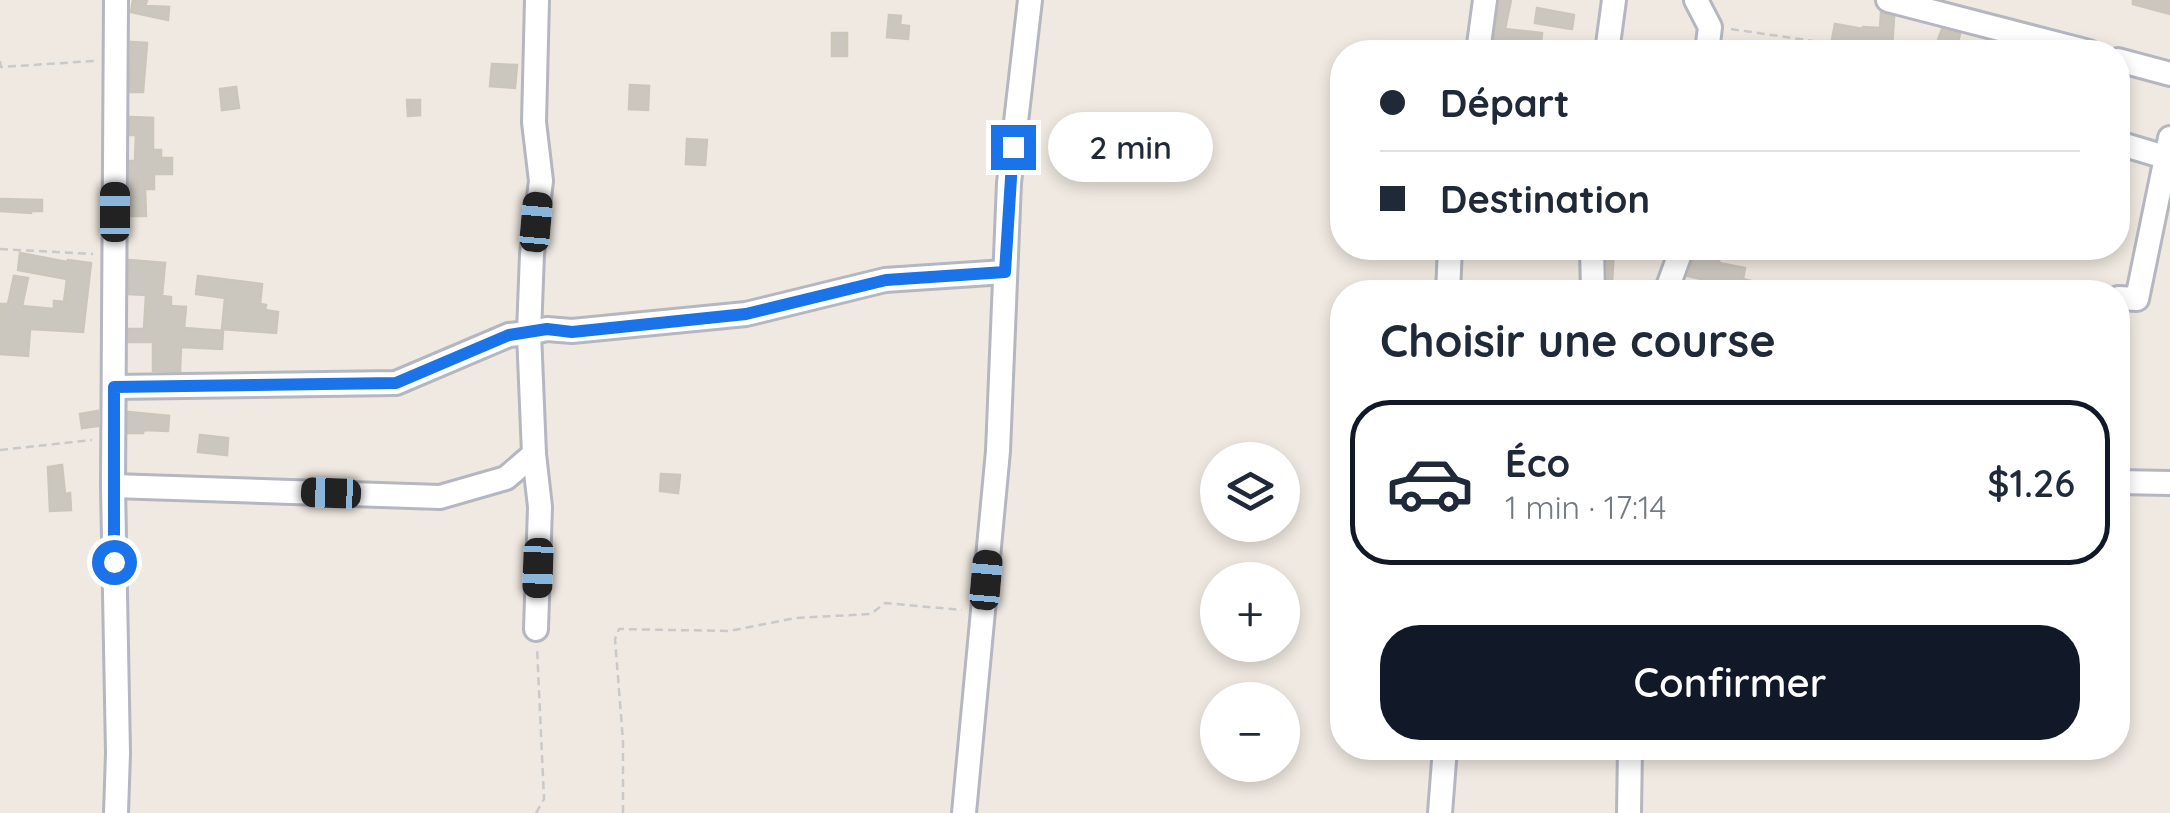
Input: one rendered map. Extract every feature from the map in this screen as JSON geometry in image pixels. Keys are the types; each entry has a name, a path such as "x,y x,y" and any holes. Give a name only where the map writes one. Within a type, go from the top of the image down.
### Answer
{"street":[{"path":"116,0 116,813"},
{"path":"536,629 540,506 529,333 540,181 534,122 537,0"},
{"path":"964,813 998,451 1009,184 1030,0"},
{"path":"1480,40 1485,0"},
{"path":"1609,40 1614,0"},
{"path":"1696,0 1710,27 1708,40"},
{"path":"1888,0 2043,40"},
{"path":"2130,63 2170,74"},
{"path":"2130,144 2168,147 2136,299 2130,299"},
{"path":"114,387 396,383 509,335 746,314 886,280 1005,272"},
{"path":"113,486 440,496 506,478 534,454"},
{"path":"2130,482 2170,483"},
{"path":"1440,813 1444,760"},
{"path":"1629,813 1630,760"}],"path":[{"path":"1710,27 1803,40"},
{"path":"0,61 1,67 115,60"},
{"path":"0,249 115,255"},
{"path":"0,450 114,437"},
{"path":"622,813 615,639 619,629 729,631 796,618 872,614 885,603 984,612"},
{"path":"536,629 544,799 536,813"}],"building":[{"path":"133,0 147,0 145,6 169,7 168,20 131,12"},
{"path":"1500,0 1511,0 1505,29 1542,33 1541,40 1495,40"},
{"path":"2133,0 2170,0 2170,14 2133,4"},
{"path":"1537,8 1574,15 1572,29 1535,23"},
{"path":"1881,13 1894,17 1893,40 1832,40 1835,24 1880,28"},
{"path":"889,15 901,16 900,25 909,26 908,39 887,37"},
{"path":"1942,29 1960,34 1958,40 1938,40"},
{"path":"832,33 847,33 847,56 832,56"},
{"path":"131,42 147,43 143,92 130,92"},
{"path":"492,64 517,65 515,88 490,86"},
{"path":"630,85 649,86 648,110 629,109"},
{"path":"236,87 239,108 222,110 220,89"},
{"path":"407,100 420,100 420,115 408,116"},
{"path":"130,117 153,118 153,150 161,150 161,158 172,158 172,174 154,174 154,189 145,189 146,216 130,216 130,161 135,161 136,135 130,135"},
{"path":"687,139 707,140 705,165 686,164"},
{"path":"0,199 42,200 42,211 0,211"},
{"path":"20,253 91,263 83,332 30,329 28,356 0,354 0,304 8,304 14,276 28,278 22,306 54,309 54,301 64,302 67,279 18,270"},
{"path":"129,260 165,263 162,296 171,297 171,306 186,307 184,328 223,331 222,349 181,347 180,371 153,371 153,342 129,342 129,329 144,329 146,295 129,294"},
{"path":"1607,260 1613,260 1612,280 1608,280"},
{"path":"1693,260 1719,260 1745,268 1743,279 1747,280 1706,280 1688,276"},
{"path":"198,276 262,284 260,304 266,305 265,310 278,312 276,333 222,329 225,298 196,294"},
{"path":"98,411 98,426 82,428 80,414"},
{"path":"128,412 169,416 168,431 128,433"},
{"path":"200,435 228,438 227,455 198,452"},
{"path":"62,465 71,510 50,511 48,467"},
{"path":"661,474 680,475 678,493 660,491"}],"route":[{"path":"114,562 114,387 396,383 509,335 746,314 886,280 1005,272 1013,147"}]}
